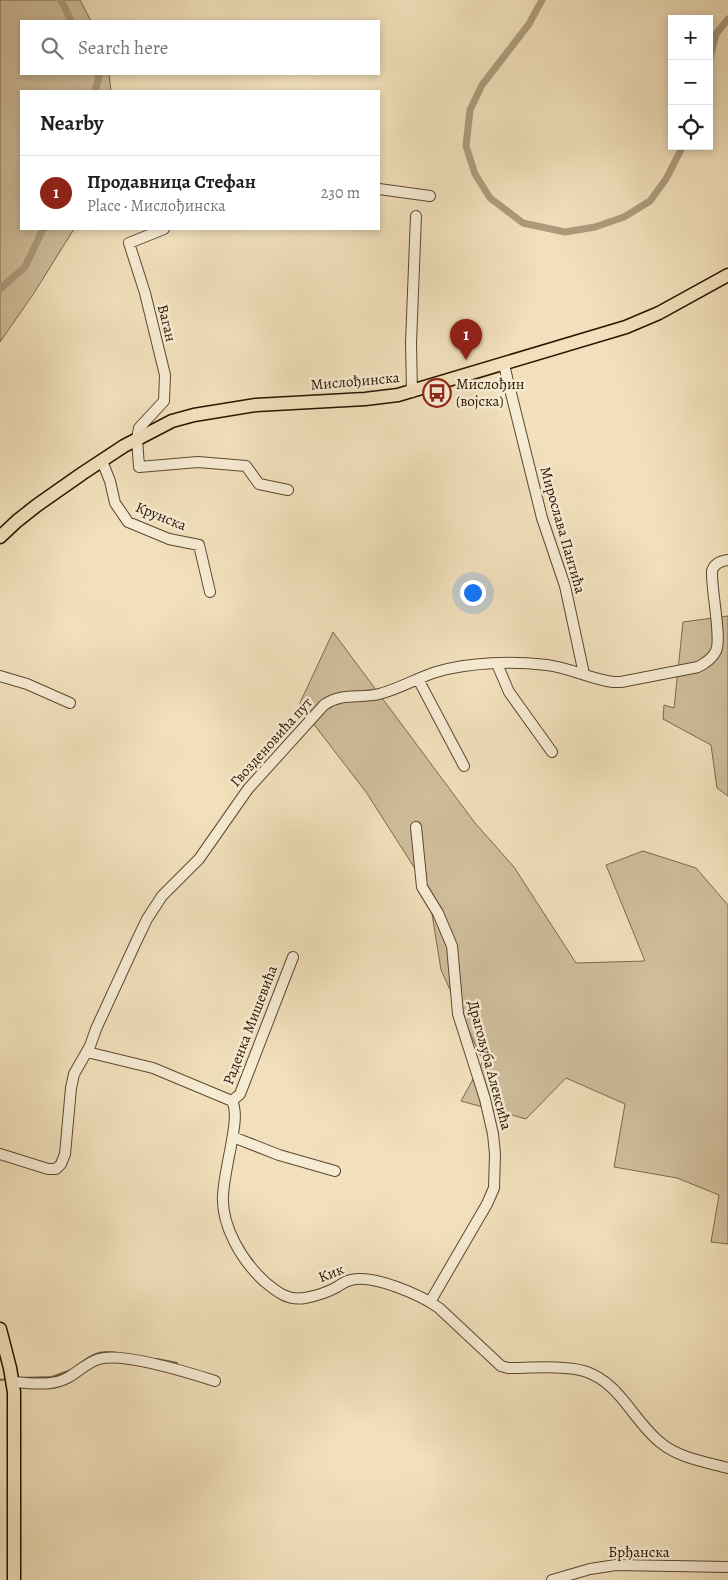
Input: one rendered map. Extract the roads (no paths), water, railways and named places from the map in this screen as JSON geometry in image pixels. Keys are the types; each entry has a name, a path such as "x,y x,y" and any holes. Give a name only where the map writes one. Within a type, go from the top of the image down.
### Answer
{"main road":[{"name":"Мислођинска","path":"0,537 36,506 102,461 137,439 179,419 236,408 282,403 386,397 412,392 638,323 728,275"},
{"path":"0,1329 13,1382 14,1580"}],"street":[{"path":"380,189 430,196"},
{"path":"412,392 411,343 416,216"},
{"name":"Ваган","path":"137,439 139,428 164,400 165,375 145,293 129,243 162,230"},
{"name":"Мирослава Пантића","path":"504,365 542,518 565,586 584,674"},
{"path":"137,439 139,467 198,462 246,466 259,484 288,490"},
{"name":"Крунска","path":"102,461 115,503 128,522 169,539 199,545 210,592"},
{"name":"Гвозденовића пут","path":"0,1154 48,1169 59,1167 65,1154 72,1081 136,942 154,908 162,896 199,858 248,789 324,705 338,697 377,694 405,686 438,672 471,666 496,664 546,665 605,681 621,682 698,667 707,663 716,652 712,571 715,565 723,560 728,560"},
{"path":"496,664 509,692 552,752"},
{"path":"0,676 27,684 70,704"},
{"path":"418,679 464,766"},
{"name":"Драгољуба Алексића","path":"416,827 422,888 438,913 452,946 458,1014 485,1099 495,1154 494,1188 478,1220 430,1302"},
{"name":"Раденка Мишевића","path":"232,1101 240,1094 293,957"},
{"path":"87,1052 153,1068 232,1101"},
{"name":"Кик","path":"232,1101 234,1113 233,1137 223,1196 228,1224 234,1240 245,1259 259,1277 277,1293 297,1300 322,1293 350,1280 367,1279 384,1283 430,1302 450,1318 501,1366 508,1368 573,1369 590,1373 615,1390 661,1443 678,1453 728,1468"},
{"path":"233,1137 279,1155 335,1171"},
{"path":"13,1382 55,1383 67,1378 94,1360 105,1357 119,1357 152,1364 216,1381"},
{"name":"Брђанска","path":"552,1580 596,1568 616,1565 728,1567"}],"waterway":[{"path":"61,0 71,20"},
{"path":"542,0 529,24 482,85 470,110 466,146 475,174 490,198 523,223 565,232 595,227 624,217 650,201 666,179 681,150"},
{"path":"709,60 716,34 728,19"},
{"path":"95,90 99,77 98,75"},
{"path":"0,289 25,267 43,230"},
{"path":"77,1366 96,1354 106,1352 118,1353"},
{"path":"157,1359 177,1363"},
{"path":"20,1378 52,1377 71,1370"},
{"path":"0,1380 7,1379"}],"place":[{"name":"Продавница Стефан","path":"466,360"},
{"name":"Мислођин (војска)","path":"437,393"}]}
